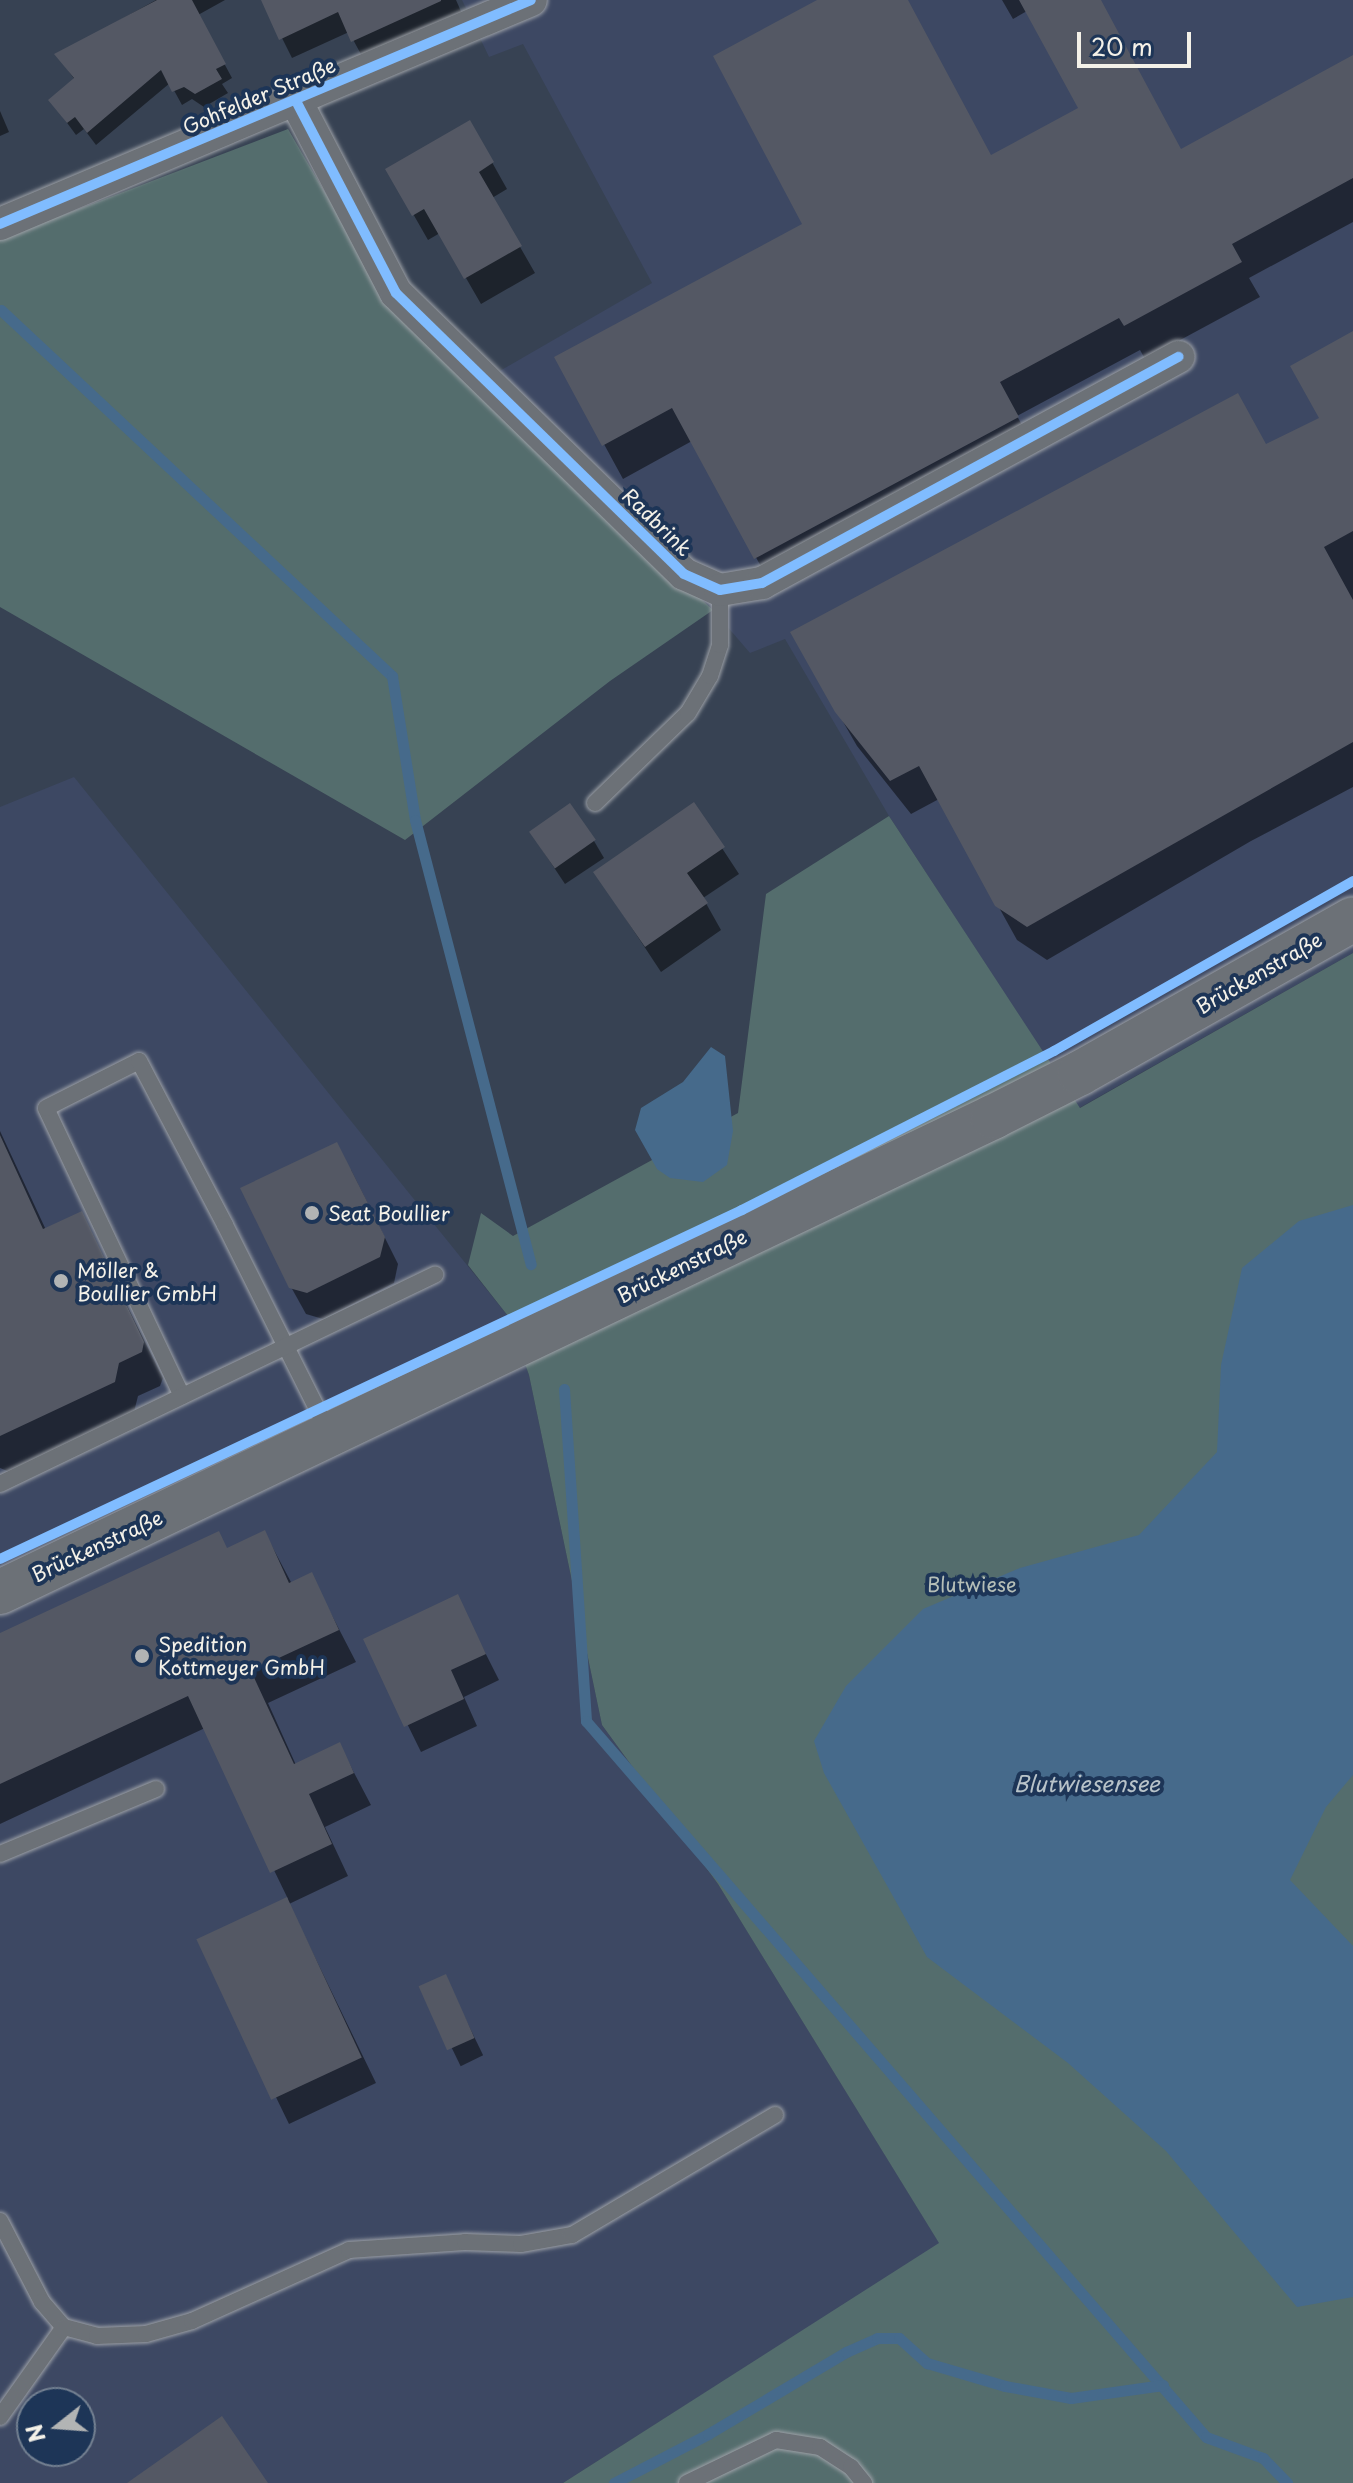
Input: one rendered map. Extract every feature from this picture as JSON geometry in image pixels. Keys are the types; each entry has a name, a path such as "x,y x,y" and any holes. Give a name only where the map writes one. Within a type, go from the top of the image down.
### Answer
{"main road":[{"name":"Brückenstraße","path":"0,1592 1080,1073 1353,919"}],"street":[{"name":"Gohfelder Straße","path":"0,224 531,0"},
{"name":"Radbrink","path":"296,101 396,293 684,574 720,590"},
{"path":"720,590 762,583 1179,357"}],"lane":[{"path":"595,803 688,713 710,676 720,645 720,590"},
{"path":"182,1396 46,1108 139,1061 330,1436"},
{"path":"0,1484 435,1275"},
{"path":"0,1854 156,1789"},
{"path":"0,2221 42,2302 64,2327 97,2336 146,2334 192,2321 349,2250 465,2242 521,2244 572,2235 775,2115"},
{"path":"0,2417 64,2327"},
{"path":"687,2483 776,2440 820,2447 851,2467 864,2483"}],"shaded area":[{"path":"462,0 1353,0 1353,953 1079,1108 889,816 785,639 750,653 713,610 472,387 652,283 523,44 489,57"},
{"path":"74,777 508,1316 529,1375 602,1725 718,1884 940,2244 563,2483 0,2483 0,807"}],"green space":[{"path":"288,129 390,304 472,387 713,610 610,681 405,840 0,607 0,239"},
{"name":"Blutwiese","path":"889,816 1080,1108 1353,953 1353,2483 563,2483 939,2243 718,1884 602,1725 529,1375 508,1316 468,1265 481,1213 513,1236 738,1113 766,894"}],"water":[{"path":"711,1047 725,1056 733,1131 727,1165 703,1182 670,1178 657,1169 635,1130 641,1108 683,1082"},
{"name":"Blutwiesensee","path":"1353,1205 1353,1775 1326,1807 1290,1880 1353,1946 1353,2297 1297,2307 1166,2151 1068,2063 927,1957 824,1773 814,1741 846,1686 923,1609 1020,1568 1139,1535 1217,1452 1221,1365 1242,1268 1299,1221"}],"building":[{"path":"157,0 192,0 226,64 216,69 222,79 195,94 184,87 172,92 161,70 87,133 75,117 67,123 48,100 74,78 54,54"},
{"path":"261,0 441,1 351,42 338,12 279,40"},
{"path":"817,0 908,0 991,155 1078,108 1019,0 1101,0 1181,149 1353,55 1353,178 1232,244 1242,262 1124,326 1119,318 1000,382 1019,417 754,559 672,408 602,446 554,357 802,224 713,56"},
{"path":"470,120 494,162 479,172 522,246 464,279 424,209 412,216 385,169"},
{"path":"1353,331 1353,531 1324,547 1353,600 1353,742 1027,927 995,906 919,766 890,781 835,712 790,632 1238,393 1266,444 1319,418 1290,366"},
{"path":"694,802 725,847 687,873 708,903 645,947 593,872"},
{"path":"570,803 596,840 555,869 529,832"},
{"name":"Möller & Boullier GmbH","path":"0,1135 43,1229 82,1211 144,1342 142,1352 119,1363 115,1382 0,1436"},
{"name":"Seat Boullier","path":"337,1142 385,1237 380,1257 307,1293 289,1288 240,1188"},
{"name":"Spedition Kottmeyer GmbH","path":"265,1530 289,1583 312,1572 339,1630 251,1671 294,1764 340,1742 354,1773 309,1794 332,1844 270,1873 188,1696 0,1784 0,1633 219,1531 227,1548"},
{"path":"458,1594 486,1654 451,1670 464,1699 404,1727 363,1639"},
{"path":"287,1897 362,2057 271,2100 196,1939"},
{"path":"446,1974 474,2038 447,2050 419,1986"},
{"path":"222,2416 268,2483 127,2483"}],"waterway":[{"path":"1,310 392,676 415,820 531,1264"},
{"path":"564,1389 586,1721 1206,2437 1263,2458 1287,2483"},
{"path":"614,2483 708,2434 846,2352 877,2338 899,2338 927,2363 1005,2386 1071,2398 1163,2385"}],"cycle path":[{"path":"0,224 531,0"},
{"path":"296,101 396,293 684,574 720,590 762,583 1179,357"},
{"path":"0,1559 742,1210 1054,1051 1353,881"}],"place":[{"name":"Seat Boullier","path":"312,1213"},
{"name":"Möller & Boullier GmbH","path":"61,1281"},
{"name":"Spedition Kottmeyer GmbH","path":"142,1656"}]}
